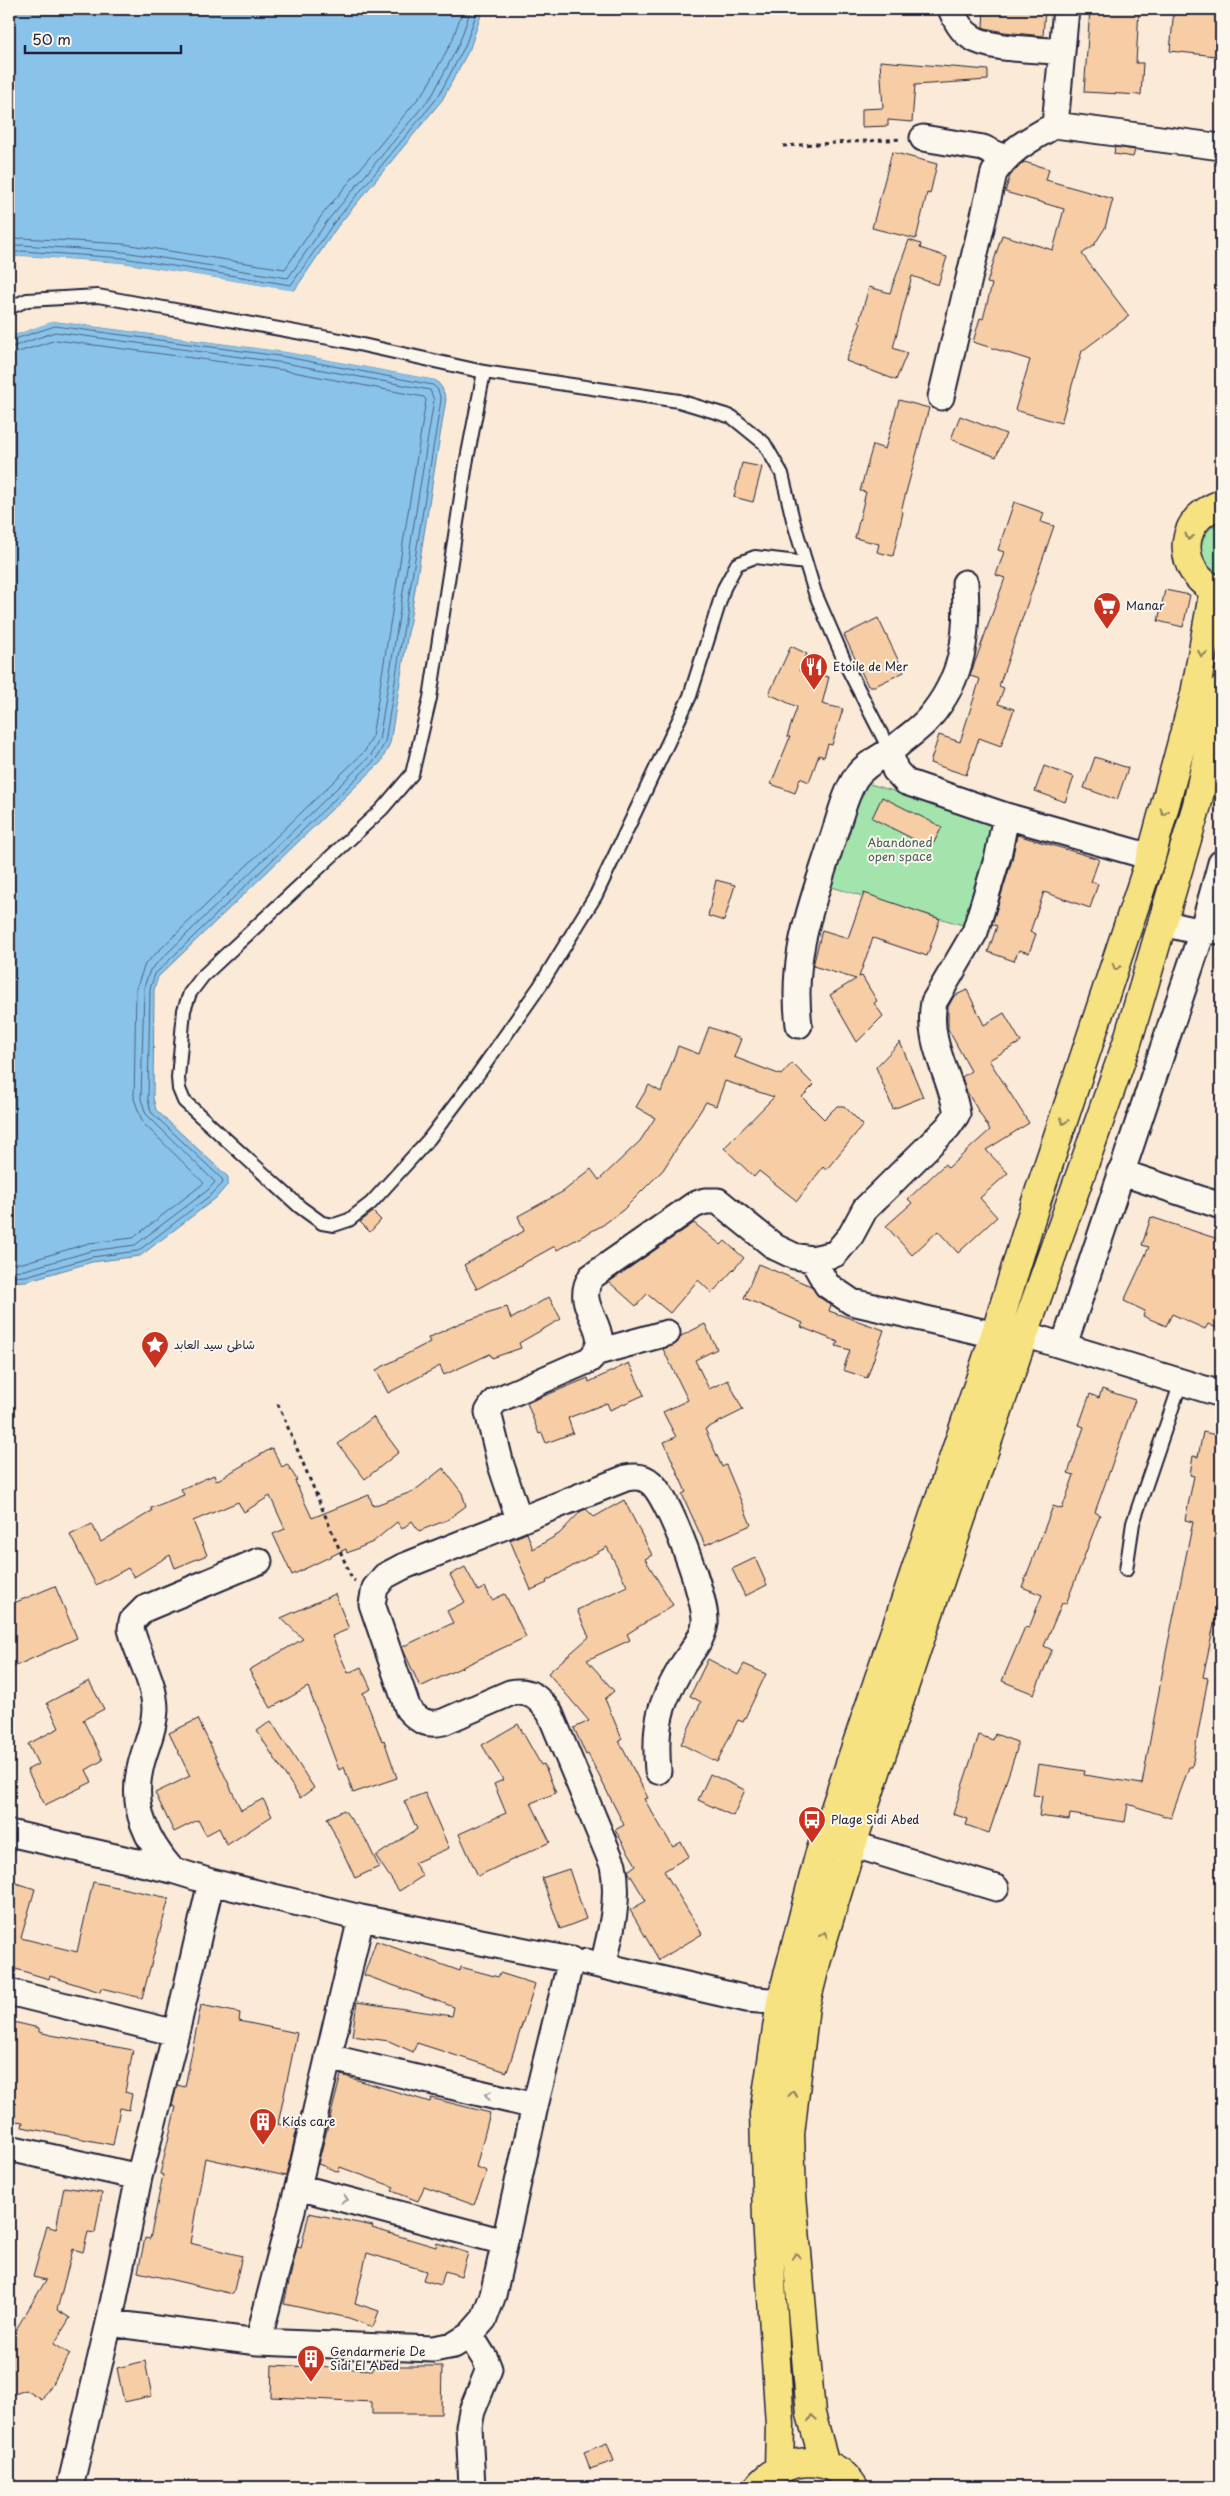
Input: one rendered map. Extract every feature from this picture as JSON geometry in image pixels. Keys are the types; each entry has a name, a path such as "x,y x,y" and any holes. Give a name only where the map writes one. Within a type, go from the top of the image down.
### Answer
{"main road":[{"path":"779,2468 780,2425 767,2219 764,2114 781,2002 819,1856 995,1335 1151,857 1194,694 1218,590 1202,582 1193,571 1187,558 1186,544 1190,530 1198,518 1208,509 1221,504"},
{"path":"825,2464 811,2414 798,2275 790,2134 805,2006 817,1959 852,1844 1024,1334 1127,1043 1197,805 1221,691"},
{"path":"758,2487 766,2477 779,2468 794,2463 810,2461 825,2464 840,2472 854,2487"}],"street":[{"path":"951,9 959,25 972,38 991,44 1062,52"},
{"path":"1055,126 1066,9"},
{"path":"941,397 994,172 1004,158 1020,145 1055,126 1221,147"},
{"path":"923,138 983,148 1004,158"},
{"path":"798,1025 795,999 797,962 803,935 846,799 857,777 876,759 890,752 929,719 950,688 962,657 967,617 965,583"},
{"path":"890,752 895,770 906,782 1006,816 1151,857"},
{"path":"598,1352 601,1344 600,1334 584,1297 585,1286 591,1276 694,1205 706,1201 718,1201 775,1247 794,1256 812,1259 835,1254 851,1235 866,1210 948,1126 957,1114 955,1100 932,1033 934,1002 975,932 998,856 1006,816"},
{"path":"1064,1345 1120,1172 1211,931 1221,863"},
{"path":"1162,923 1211,931"},
{"path":"1120,1172 1221,1206"},
{"path":"812,1259 827,1285 852,1302 995,1335"},
{"path":"519,1519 501,1465 488,1412 495,1401 589,1360 598,1352 667,1333"},
{"path":"1024,1334 1221,1394"},
{"path":"603,1965 613,1926 616,1885 613,1865 550,1713 541,1701 532,1694 521,1691 510,1693 443,1722 423,1723 408,1709 372,1604 375,1588 385,1576 402,1567 519,1519 634,1476 649,1480 660,1492 702,1597 705,1618 703,1634 672,1684 660,1712 656,1742 658,1772"},
{"path":"172,1870 154,1849 142,1824 137,1796 140,1768 153,1729 155,1708 152,1688 131,1629 132,1621 144,1609 258,1561"},
{"path":"9,1833 172,1870 211,1882 361,1918 603,1965 747,1999 781,2002"},
{"path":"852,1844 996,1888"},
{"path":"70,2487 109,2323 139,2178 176,2033 211,1882"},
{"path":"258,2342 298,2187 361,1918"},
{"path":"109,2323 258,2342 433,2349 454,2345 470,2335 484,2319 493,2295 535,2106 571,1960"},
{"path":"9,1992 176,2033"},
{"path":"328,2057 535,2106"},
{"path":"9,2148 139,2178"},
{"path":"298,2187 504,2242"},
{"path":"470,2335 489,2369 472,2411 469,2426 472,2487"}],"lane":[{"path":"9,308 27,300 98,296 340,340 484,372 679,400 732,418 764,443 782,474 816,593 848,669 890,752"},
{"path":"484,372 466,464 452,566 430,698 412,774 382,809 203,976 190,993 184,1010 178,1078 179,1089 184,1101 300,1207 322,1223 334,1226 349,1220 370,1203 429,1138 476,1077 540,986 596,895 690,696 724,588 737,564 755,556 806,563"},
{"path":"1126,1570 1133,1523 1181,1382"}],"path":[{"path":"784,146 923,138"},
{"path":"278,1404 352,1579 374,1596"}],"green space":[{"path":"1221,522 1221,579 1212,574 1206,567 1202,559 1201,550 1206,534 1212,527"},
{"name":"Abandoned open space","path":"860,781 994,821 963,925 828,886"}],"water":[{"path":"9,9 483,9 470,48 442,100 337,227 294,291 122,263 22,256 9,259"},
{"path":"53,321 286,352 436,380 442,388 446,399 390,743 381,762 158,977 154,990 153,1098 156,1110 228,1177 228,1184 216,1198 140,1256 92,1262 26,1281 9,1282 9,337"}],"pier":[{"path":"22,256 122,263 296,291 293,293 122,265 22,259 9,261 9,259"},
{"path":"54,318 287,349 437,378 445,388 436,380 286,352 54,321 9,337 9,334"}],"building":[{"path":"984,9 1045,9 1043,36 985,28 983,27"},
{"path":"1090,9 1139,9 1136,63 1143,63 1141,95 1084,92"},
{"path":"1174,9 1217,9 1217,13 1221,13 1216,56 1170,51"},
{"path":"880,61 988,70 988,80 915,85 912,122 888,120 888,126 862,127 862,109 883,108"},
{"path":"1115,147 1135,150 1133,157 1114,154"},
{"path":"892,152 937,164 930,194 927,193 916,239 872,228"},
{"path":"1024,162 1049,169 1046,180 1113,199 1105,228 1094,245 1082,254 1129,316 1082,351 1061,423 1015,410 1030,360 973,342 980,318 983,319 992,284 987,283 1002,235 1053,250 1064,209 1005,192 1010,176"},
{"path":"909,240 921,244 920,248 947,257 938,285 912,276 893,348 907,353 896,380 846,361 861,323 859,322 869,287 890,293"},
{"path":"899,400 929,408 901,511 903,512 893,556 877,552 879,544 855,538 866,492 860,491 873,445 885,449"},
{"path":"960,416 1006,434 996,457 951,439"},
{"path":"742,463 762,467 753,502 734,497"},
{"path":"1014,502 1044,513 1041,522 1054,526 999,686 1004,688 998,704 1014,709 1001,746 979,738 966,775 930,763 939,735 960,742 980,679 970,676 1005,578 996,575 1004,552 998,550"},
{"path":"1165,590 1190,595 1183,627 1158,621"},
{"path":"878,618 904,672 875,686 868,686 844,635"},
{"path":"791,646 807,654 799,671 829,677 822,704 843,709 832,745 828,744 824,757 819,755 809,782 800,778 795,793 771,784 790,737 787,737 797,707 769,694"},
{"path":"1095,757 1128,768 1117,800 1084,788"},
{"path":"1044,766 1074,777 1065,802 1035,791"},
{"path":"882,797 942,827 931,848 872,818"},
{"path":"1017,835 1099,859 1091,882 1098,884 1090,908 1044,892 1030,932 1036,934 1029,953 1019,950 1014,961 988,952 997,926 992,924 1012,860"},
{"path":"716,880 735,885 724,921 708,916"},
{"path":"864,893 940,919 927,956 873,938 859,977 862,976 877,1001 874,1003 883,1016 857,1042 830,995 856,979 813,966 822,930 848,938"},
{"path":"967,990 984,1025 1004,1013 1021,1042 989,1060 1029,1123 986,1150 1008,1173 980,1198 997,1217 958,1253 938,1231 912,1255 886,1226 912,1203 908,1199 945,1164 948,1168 990,1130 967,1092 962,1077 971,1071 948,1029 948,1007 954,996"},
{"path":"709,1027 741,1039 734,1057 781,1075 792,1063 814,1085 802,1097 824,1119 837,1106 844,1106 863,1125 826,1170 823,1167 797,1201 759,1171 754,1177 724,1148 774,1097 725,1081 716,1106 706,1102 663,1170 623,1210 603,1225 557,1250 555,1246 477,1289 464,1265 524,1231 518,1216 564,1191 591,1169 599,1180 640,1141 655,1118 636,1107 649,1085 661,1092 678,1046 699,1054"},
{"path":"900,1042 923,1097 893,1109 876,1067"},
{"path":"373,1212 381,1220 370,1232 360,1222"},
{"path":"1151,1217 1221,1240 1221,1330 1208,1324 1205,1329 1172,1314 1166,1326 1143,1316 1145,1311 1124,1301 1149,1247 1142,1245"},
{"path":"694,1223 721,1245 725,1241 744,1258 712,1293 698,1280 670,1313 647,1294 636,1306 609,1282"},
{"path":"758,1264 811,1286 819,1297 831,1305 829,1311 884,1330 867,1378 843,1370 850,1350 836,1346 838,1342 801,1327 803,1323 744,1298"},
{"path":"549,1297 561,1319 519,1343 521,1348 492,1358 490,1354 444,1375 440,1366 388,1393 376,1370 430,1342 428,1338 460,1323 507,1307 511,1319"},
{"path":"705,1324 717,1349 695,1360 709,1389 728,1380 743,1410 705,1429 722,1467 726,1465 751,1525 705,1545 682,1494 686,1492 664,1442 676,1437 663,1412 688,1400 663,1349 677,1343 681,1336"},
{"path":"629,1363 644,1395 610,1410 607,1403 568,1418 573,1433 546,1443 542,1433 539,1434 527,1403 588,1378 589,1382"},
{"path":"1102,1389 1135,1400 1095,1512 1100,1515 1066,1604 1062,1603 1044,1646 1052,1650 1034,1694 1002,1681 1025,1627 1029,1628 1042,1595 1022,1587 1053,1506 1062,1509 1074,1475 1068,1473 1084,1427 1079,1425 1090,1394 1099,1398"},
{"path":"373,1417 399,1452 365,1479 338,1444"},
{"path":"1203,1432 1221,1436 1221,1591 1203,1677 1208,1678 1192,1767 1189,1767 1171,1818 1128,1804 1125,1822 1070,1814 1069,1820 1039,1816 1042,1796 1033,1795 1038,1764 1085,1771 1084,1775 1142,1784 1193,1522 1185,1520 1194,1476 1190,1475 1193,1456 1198,1457"},
{"path":"272,1448 282,1467 287,1464 297,1480 295,1481 312,1518 369,1495 373,1506 414,1491 443,1468 462,1493 466,1506 447,1520 419,1531 412,1521 402,1529 397,1522 373,1542 347,1553 346,1549 292,1575 273,1534 285,1529 270,1496 244,1512 238,1502 193,1521 207,1555 175,1568 170,1555 134,1577 128,1568 96,1585 70,1535 92,1524 101,1542 152,1511 151,1508 184,1495 181,1489 214,1475 216,1481"},
{"path":"624,1500 652,1555 645,1559 673,1605 627,1634 630,1640 587,1660 614,1691 605,1699 622,1739 619,1741 648,1798 644,1799 673,1847 681,1842 689,1856 664,1871 702,1934 659,1960 630,1910 646,1901 628,1871 636,1865 615,1830 624,1825 588,1754 586,1755 574,1728 589,1721 548,1673 589,1637 577,1610 627,1586 607,1547 546,1581 547,1583 531,1590 510,1540 527,1533 533,1549 559,1534 581,1511 586,1509 594,1517"},
{"path":"755,1558 767,1585 745,1596 732,1569"},
{"path":"465,1567 478,1591 485,1587 492,1600 505,1594 526,1637 420,1687 402,1647 453,1623 447,1611 465,1602 450,1575"},
{"path":"55,1586 77,1638 9,1669 9,1605"},
{"path":"335,1594 349,1629 332,1636 348,1673 361,1667 371,1689 363,1693 382,1741 384,1740 397,1778 353,1793 344,1767 339,1770 308,1687 271,1708 249,1670 303,1639 281,1618"},
{"path":"708,1659 738,1675 744,1664 766,1674 743,1722 738,1720 717,1762 681,1744 701,1702 690,1696"},
{"path":"89,1681 104,1709 83,1720 103,1760 86,1770 92,1782 45,1805 27,1770 38,1764 28,1744 59,1728 47,1703"},
{"path":"198,1719 241,1810 263,1799 272,1816 227,1845 219,1828 206,1835 198,1820 174,1832 155,1793 190,1776 169,1733"},
{"path":"271,1721 314,1788 300,1798 257,1731"},
{"path":"518,1724 541,1765 544,1764 556,1793 531,1803 550,1842 478,1876 459,1834 506,1813 494,1784 503,1780 482,1745"},
{"path":"995,1734 1017,1742 1017,1749 989,1833 966,1825 968,1819 953,1814 979,1735 993,1740"},
{"path":"710,1774 745,1790 733,1816 698,1800"},
{"path":"425,1793 449,1848 414,1863 423,1876 399,1891 376,1856 417,1829 404,1801"},
{"path":"344,1810 365,1838 379,1867 355,1878 327,1818"},
{"path":"569,1869 586,1919 560,1929 542,1878"},
{"path":"9,1881 35,1889 21,1938 77,1952 93,1882 169,1898 142,1998 101,1988 100,1992 50,1976 49,1979 9,1967"},
{"path":"376,1941 460,1971 461,1967 498,1977 500,1973 535,1984 507,2072 417,2043 413,2052 389,2041 352,2036 357,2002 452,2016 454,2007 364,1975"},
{"path":"201,2005 240,2013 239,2021 297,2033 278,2124 297,2129 286,2176 205,2158 190,2243 242,2256 233,2294 138,2272 145,2238 150,2239 163,2175 160,2174 176,2107 172,2106 177,2085 185,2087"},
{"path":"9,2021 39,2028 39,2032 51,2035 133,2050 125,2092 132,2094 129,2110 120,2108 113,2145 22,2127 23,2122 9,2120"},
{"path":"341,2075 430,2102 431,2098 490,2113 476,2167 487,2171 474,2205 424,2187 418,2201 392,2191 394,2187 340,2167 339,2172 318,2164"},
{"path":"64,2187 102,2193 95,2233 88,2232 83,2252 73,2249 57,2310 70,2318 54,2344 70,2354 42,2400 26,2390 9,2396 9,2341 46,2280 33,2277 47,2226 56,2229"},
{"path":"309,2213 373,2226 372,2228 436,2247 437,2243 468,2253 461,2276 445,2271 441,2285 423,2280 426,2271 367,2253 355,2303 379,2311 373,2327 349,2318 284,2304 297,2247 301,2248"},
{"path":"145,2361 152,2396 124,2402 117,2368"},
{"path":"272,2365 373,2370 373,2366 442,2366 441,2414 372,2414 372,2402 271,2397"},
{"path":"607,2443 614,2461 590,2469 584,2452"}],"place":[{"name":"Manar","path":"1107,630"},
{"name":"Etoile de Mer","path":"814,691"},
{"name":"شاطئ سيد العابد","path":"155,1369"},
{"name":"Plage Sidi Abed","path":"812,1844"},
{"name":"Kids care","path":"263,2146"},
{"name":"Gendarmerie De Sidi El Abed","path":"311,2383"}]}
